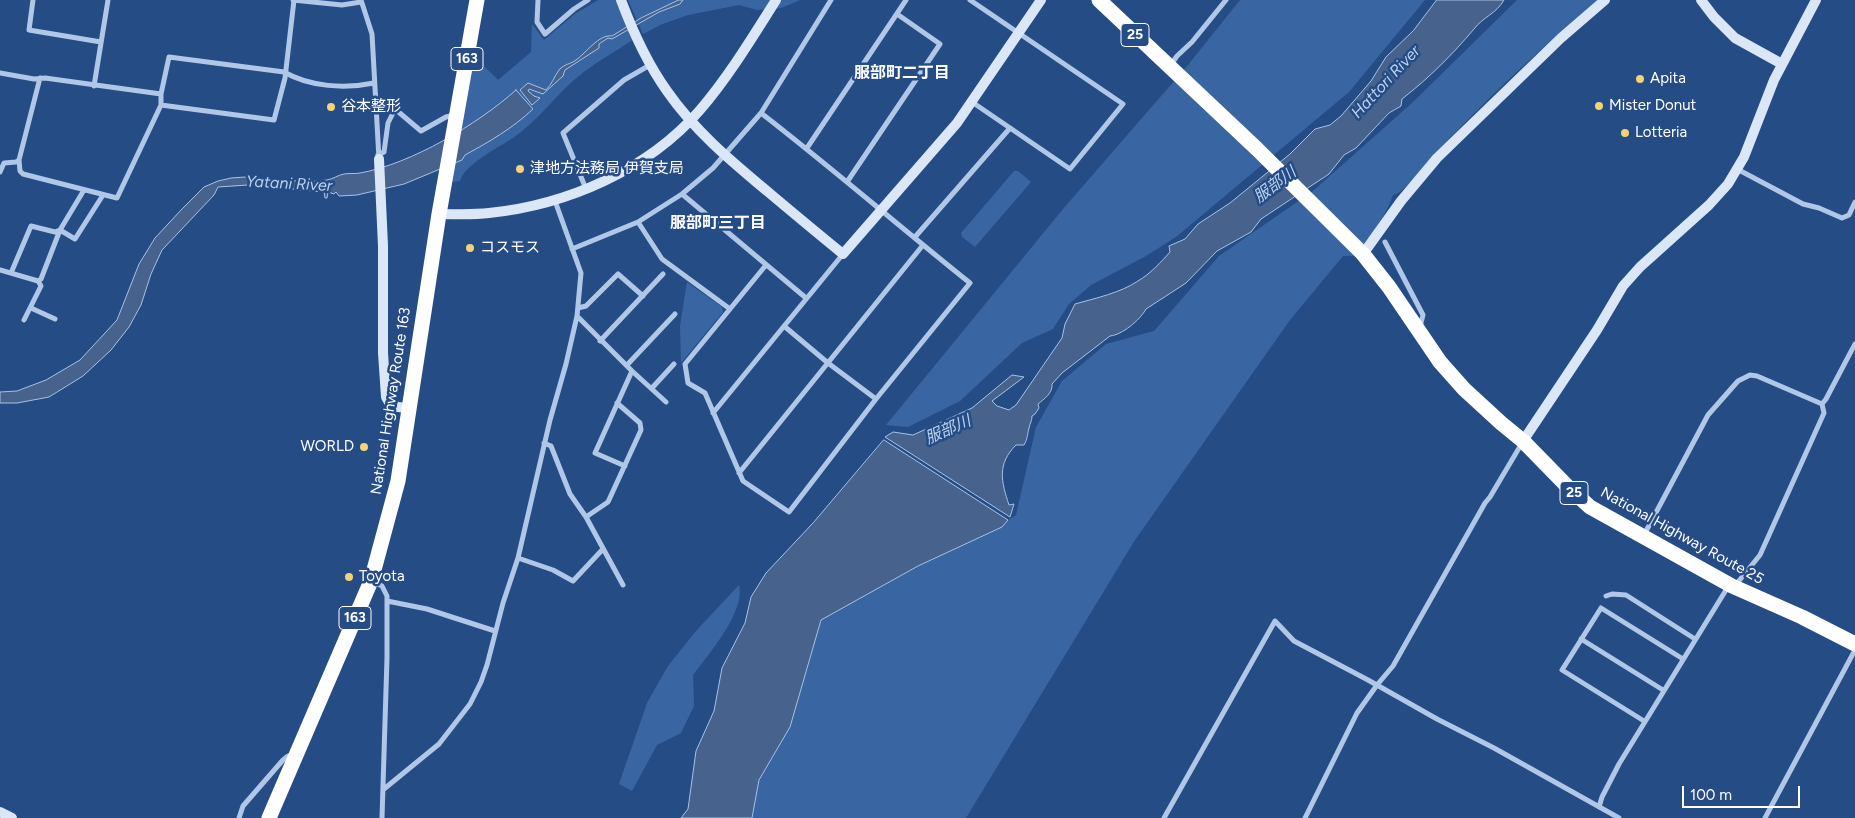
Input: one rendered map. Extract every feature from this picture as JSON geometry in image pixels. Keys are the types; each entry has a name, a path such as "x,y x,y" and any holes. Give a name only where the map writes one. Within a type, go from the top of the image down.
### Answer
{"highway":[{"name":"National Highway Route 163","path":"269,818 371,581 398,481 408,408 477,0"},
{"name":"National Highway Route 25","path":"1099,0 1257,149 1363,254 1389,287 1440,362 1464,389 1523,441 1590,507 1732,586 1802,617 1855,644"}],"street":[{"path":"33,0 30,30 101,42"},
{"path":"94,86 108,0"},
{"path":"161,105 274,120 285,78 284,72 293,0 342,5 361,1 372,34 381,194 383,353 386,397 390,404 408,408"},
{"path":"538,0 536,22 545,34 574,8 588,0"},
{"path":"621,0 633,32 650,65 667,92 690,120 724,156 843,254"},
{"path":"440,214 488,213 555,201 614,176 642,159 663,144 690,120 730,72 775,0"},
{"path":"572,249 638,222 682,194 713,168 761,113 831,0"},
{"path":"807,148 906,0"},
{"path":"970,0 1123,104 1070,169 972,102"},
{"path":"713,413 880,210 957,123 1041,0"},
{"path":"1171,68 1177,56 1192,42 1226,0"},
{"path":"1363,254 1401,200 1437,158 1561,38 1605,0"},
{"path":"1701,0 1714,17 1735,38 1782,64"},
{"path":"1305,818 1357,714 1393,666 1485,503 1624,286 1646,262 1718,197 1737,169 1782,64 1816,0"},
{"path":"847,182 940,44 896,14"},
{"path":"40,78 19,160 20,171 23,174 117,198 161,105 161,94 168,57 284,72 314,82 343,87 374,83"},
{"path":"586,189 563,133 624,80 650,65"},
{"path":"0,73 34,79 40,78 161,94"},
{"path":"378,157 384,152 388,123 391,113 395,109 421,131 446,116 457,116"},
{"path":"761,113 807,148 970,283 876,399 789,512 743,481 705,393 688,383 685,364 766,264"},
{"path":"915,237 1010,128"},
{"path":"0,172 4,163 19,160"},
{"path":"1737,169 1803,204 1819,208 1836,217 1846,217 1853,210 1855,202"},
{"path":"38,281 41,279 60,230 84,190"},
{"path":"682,194 806,298"},
{"path":"11,273 31,226 55,232 60,230 75,239 104,195"},
{"path":"384,789 439,744 470,704 484,673 518,558 544,443 577,316 582,273 555,201"},
{"path":"638,222 662,259 730,309"},
{"path":"1385,242 1423,315 1416,328"},
{"path":"739,473 923,246"},
{"path":"0,270 38,281 41,286 24,320"},
{"path":"578,308 586,306 618,274 643,296"},
{"path":"600,341 664,274"},
{"path":"31,308 55,319"},
{"path":"627,365 675,314"},
{"path":"577,316 600,341 666,402"},
{"path":"784,326 828,363 876,399"},
{"path":"1822,404 1855,344"},
{"path":"652,388 674,364"},
{"path":"625,466 595,453 632,371"},
{"path":"1642,537 1704,421 1738,381 1750,375 1757,376 1822,404"},
{"path":"586,517 608,502 641,430 640,423 617,403"},
{"path":"1599,807 1618,765 1726,590 1738,582 1760,555 1824,413 1822,404"},
{"path":"544,443 551,446 570,494 586,517 623,585"},
{"path":"518,558 552,570 573,581 603,549"},
{"path":"371,581 382,586 385,590 386,601 387,658 382,818"},
{"path":"1606,596 1612,594 1626,595 1695,639"},
{"path":"386,601 427,609 495,631"},
{"path":"1644,722 1562,670 1581,639 1601,608 1683,659"},
{"path":"1164,818 1275,621 1294,641 1494,748 1619,818"},
{"path":"1581,639 1663,690"},
{"path":"1765,818 1855,650"},
{"path":"238,818 243,806 284,760 288,756 296,757"},
{"path":"0,812 12,818"}],"shaded area":[{"path":"598,0 618,0 634,39 581,74 521,132 475,163 463,175 460,181 451,182 473,55 498,80 531,52 532,24 544,40 575,14"},
{"path":"628,0 800,0 781,8 757,10 739,5 688,15 660,25 643,34"},
{"path":"1240,0 1425,0 1349,92 1176,237 1146,256 1091,285 1069,304 1053,329 1022,343 960,401 908,427 886,425 1063,209 1188,65"},
{"path":"1517,0 1597,0 1512,77 1451,137 1403,189 1393,195 1381,220 1365,242 1353,256 1343,256 1290,320 1135,540 966,818 752,818 759,780 790,727 821,620 918,566 1002,527 1016,515 1036,427 1062,381 1106,344 1154,331 1219,256 1313,191 1412,103"},
{"path":"1014,171 1018,171 1031,182 975,247 962,237 961,233"},
{"path":"687,282 722,307 723,312 681,363 680,326"},
{"path":"739,585 740,596 731,620 716,645 693,675 694,706 681,733 657,745 632,791 619,784 647,703 668,666 696,631"}],"water":[{"path":"679,0 683,0 680,4 659,12 612,39 608,38 599,44 599,48 565,70 563,76 543,94 529,89 528,91 534,96 540,98 532,105 520,90 528,83 546,90 561,68 576,60 602,38 612,36 641,18"},
{"path":"1437,0 1504,0 1440,66 1402,99 1401,106 1389,113 1356,148 1344,155 1329,174 1261,219 1251,232 1217,251 1186,283 1146,309 1140,318 1130,326 1120,333 1110,336 1062,373 1052,384 1050,393 1038,404 1039,408 1032,416 1024,445 1016,445 1003,466 1004,488 1009,505 1014,504 1010,517 885,437 893,432 913,435 972,408 1012,375 1024,377 992,401 997,406 1009,410 1016,405 1062,338 1065,324 1075,304 1116,292 1142,278 1155,268 1170,252 1169,246 1185,239 1198,224 1230,203 1290,154 1315,129 1330,125 1341,116 1371,81 1386,57 1413,31"},
{"name":"Yatani River","path":"516,90 533,109 525,116 465,155 462,160 404,184 357,195 339,196 336,192 334,194 328,192 327,198 325,198 324,192 270,187 263,184 218,187 214,195 162,250 151,274 141,305 129,327 111,350 83,376 49,397 17,403 0,403 0,392 17,391 46,380 80,360 117,320 139,264 155,238 204,187 218,181 245,177 250,179 319,181 344,174 360,173 380,168 422,152 443,141 483,116"},
{"path":"884,440 1008,520 1002,527 918,566 821,620 790,727 759,780 752,818 681,818 688,809 696,751 714,711 722,668 745,623 751,597 766,573 813,523"}],"place":[{"name":"Apita","path":"1640,79"},
{"name":"Mister Donut","path":"1599,106"},
{"name":"谷本整形","path":"331,107"},
{"name":"Lotteria","path":"1625,133"},
{"name":"津地方法務局 伊賀支局","path":"520,169"},
{"name":"コスモス","path":"470,248"},
{"name":"WORLD","path":"364,447"},
{"name":"Toyota","path":"349,577"}],"district":[{"name":"服部町二丁目","path":"902,73"},
{"name":"服部町三丁目","path":"718,223"}],"water label":[{"name":"Hattori River","path":"1386,82"},
{"name":"服部川","path":"1275,185"},
{"name":"服部川","path":"948,430"}]}
